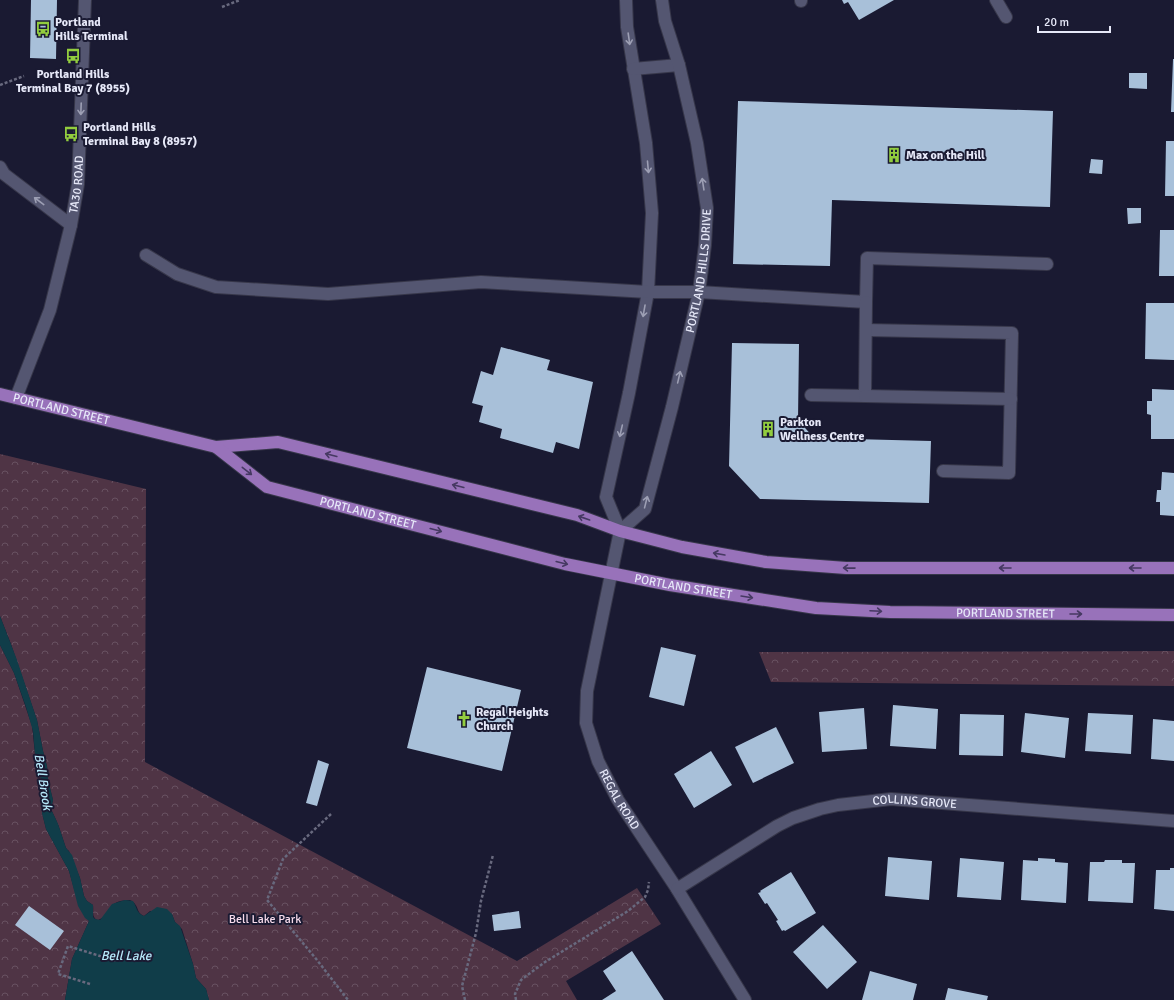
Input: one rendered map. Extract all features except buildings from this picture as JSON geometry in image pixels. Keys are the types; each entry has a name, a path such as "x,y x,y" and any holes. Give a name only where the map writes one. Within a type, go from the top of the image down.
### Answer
{"main road":[{"name":"PORTLAND STREET","path":"0,394 216,447 278,442 577,516 620,530 682,547 766,562 846,568 1174,568"},
{"name":"PORTLAND STREET","path":"216,447 267,487 566,564 670,585 816,608 890,612 1174,615"}],"street":[{"name":"TA30 ROAD","path":"16,398 50,310 78,184 85,0"},
{"path":"612,573 620,530 606,497 629,393 648,292 652,213 646,143 627,27 626,0"},
{"name":"PORTLAND HILLS DRIVE","path":"620,530 644,509 672,407 699,292 706,245 707,208 697,143 679,65 664,21 662,0"},
{"path":"996,0 1006,17"},
{"path":"633,69 679,65"},
{"name":"TA30 ROAD","path":"0,167 4,174 70,225"},
{"path":"146,255 177,274 216,287 328,294 481,282 648,292 699,292 866,302"},
{"path":"865,396 867,258 1046,264"},
{"path":"866,330 1012,333 1009,473 943,471"},
{"path":"811,395 1011,399"},
{"name":"REGAL ROAD","path":"612,573 587,691 586,723 598,761 618,800 677,889 745,1000"},
{"name":"COLLINS GROVE","path":"677,889 777,826 820,809 838,805 891,799 1174,821"}],"path":[{"path":"222,7 240,0"},
{"path":"0,85 24,76"},
{"path":"331,814 283,859 267,900 348,1000"},
{"path":"465,1000 462,986 476,933 481,901 493,855"},
{"path":"516,1000 515,994 520,980 545,962 636,904 645,897 649,882"},
{"path":"90,984 58,974 68,946 116,961"}],"green space":[{"name":"Bell Lake Park","path":"0,454 146,489 145,762 517,961 637,888 661,924 566,981 577,1000 209,1000 206,989 196,978 182,929 175,922 172,914 150,911 144,916 130,900 116,903 103,917 98,920 94,918 93,905 87,901 84,896 80,878 69,851 66,848 51,809 53,800 37,720 0,616"},
{"path":"0,645 14,673 32,726 35,754 42,783 42,813 46,829 69,871 74,889 89,921 72,959 65,1000 0,1000"},
{"path":"1174,651 1174,686 771,682 759,652"}],"water":[{"name":"Bell Lake","path":"0,616 17,660 37,720 53,800 51,809 66,848 72,855 80,878 84,896 87,901 93,905 93,917 100,920 112,904 125,900 133,901 138,912 144,916 157,907 167,909 172,914 175,922 180,926 193,964 196,978 206,989 209,1000 65,1000 72,959 89,921 85,918 78,906 69,871 46,829 42,813 42,783 35,754 33,731 14,673 0,645"}],"place":[{"name":"Portland Hills Terminal","path":"43,29"},
{"name":"Portland Hills Terminal Bay 7 (8955)","path":"73,56"},
{"name":"Portland Hills Terminal Bay 8 (8957)","path":"71,134"},
{"name":"Max on the Hill","path":"894,155"},
{"name":"Parkton Wellness Centre","path":"768,429"},
{"name":"Regal Heights Church","path":"464,719"}],"water label":[{"name":"Bell Brook","path":"43,782"}]}
